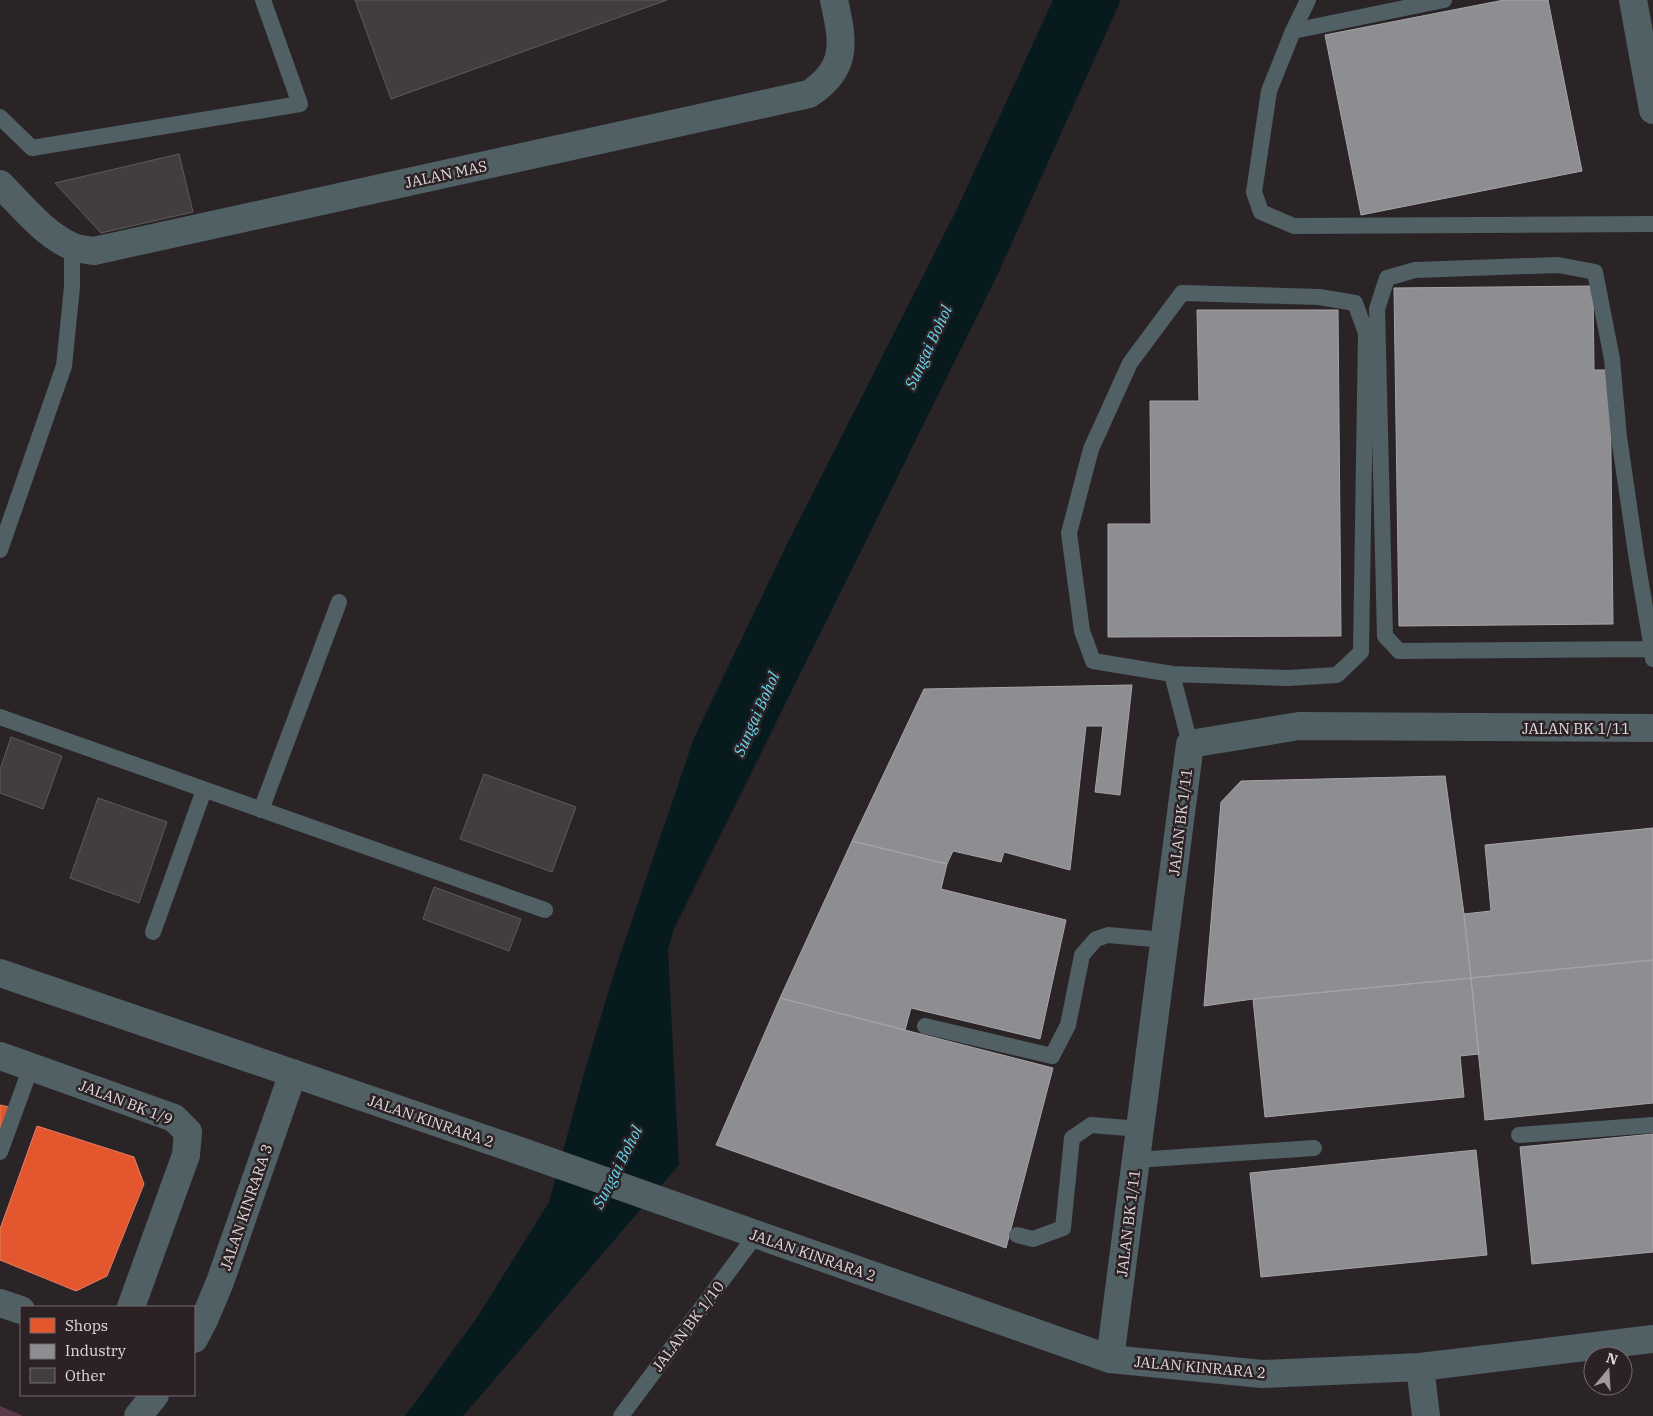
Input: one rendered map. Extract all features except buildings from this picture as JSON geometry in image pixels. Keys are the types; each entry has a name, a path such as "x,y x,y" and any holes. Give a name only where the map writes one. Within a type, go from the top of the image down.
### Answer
{"street":[{"name":"JALAN MAS","path":"0,184 43,226 72,247 94,251 809,94 823,84 834,71 840,53 841,32 834,0"},
{"path":"1633,0 1653,110"},
{"name":"JALAN BK 1/11","path":"1110,1359 1190,744 1299,726 1653,728"},
{"name":"JALAN KINRARA 2","path":"0,973 523,1152 1110,1359 1262,1374 1420,1367 1653,1340"},
{"name":"JALAN BK 1/9","path":"0,1056 174,1118 188,1132 186,1155 131,1306"},
{"name":"JALAN KINRARA 3","path":"195,1337 220,1282 293,1073"},
{"path":"0,1303 20,1310"},
{"path":"1420,1367 1426,1416"},
{"path":"138,1416 154,1396"}],"lane":[{"path":"0,117 32,148 300,104 263,0"},
{"path":"1308,0 1293,31 1269,91 1254,192 1261,212 1294,226 1653,224"},
{"path":"1293,31 1444,0"},
{"path":"0,550 64,366 72,287 72,247"},
{"path":"1558,264 1595,272 1612,359 1619,437 1652,654 1398,652 1385,636 1377,308 1387,278 1415,270 1558,264"},
{"path":"1182,293 1319,297 1355,303 1366,333 1361,652 1337,675 1288,678 1172,674 1093,661 1082,631 1069,533 1091,448 1130,363 1182,293"},
{"path":"261,810 339,602"},
{"path":"1172,674 1190,744"},
{"path":"0,717 545,910"},
{"path":"153,932 204,790"},
{"path":"925,1026 1052,1056 1068,1025 1082,955 1096,939 1108,935 1165,940"},
{"path":"0,1152 31,1067"},
{"path":"1519,1135 1653,1124"},
{"path":"1017,1235 1033,1240 1063,1228 1072,1138 1091,1125 1140,1129"},
{"path":"1136,1160 1314,1148"},
{"name":"JALAN BK 1/10","path":"621,1416 756,1235"}],"shaded area":[{"path":"0,1406 23,1416 0,1416"}],"water":[{"name":"Sungai Bohol","path":"1053,0 1121,0 997,276 674,929 668,950 679,1165 463,1416 405,1416 476,1319 549,1202 614,973 694,738 787,544 957,209"}]}
